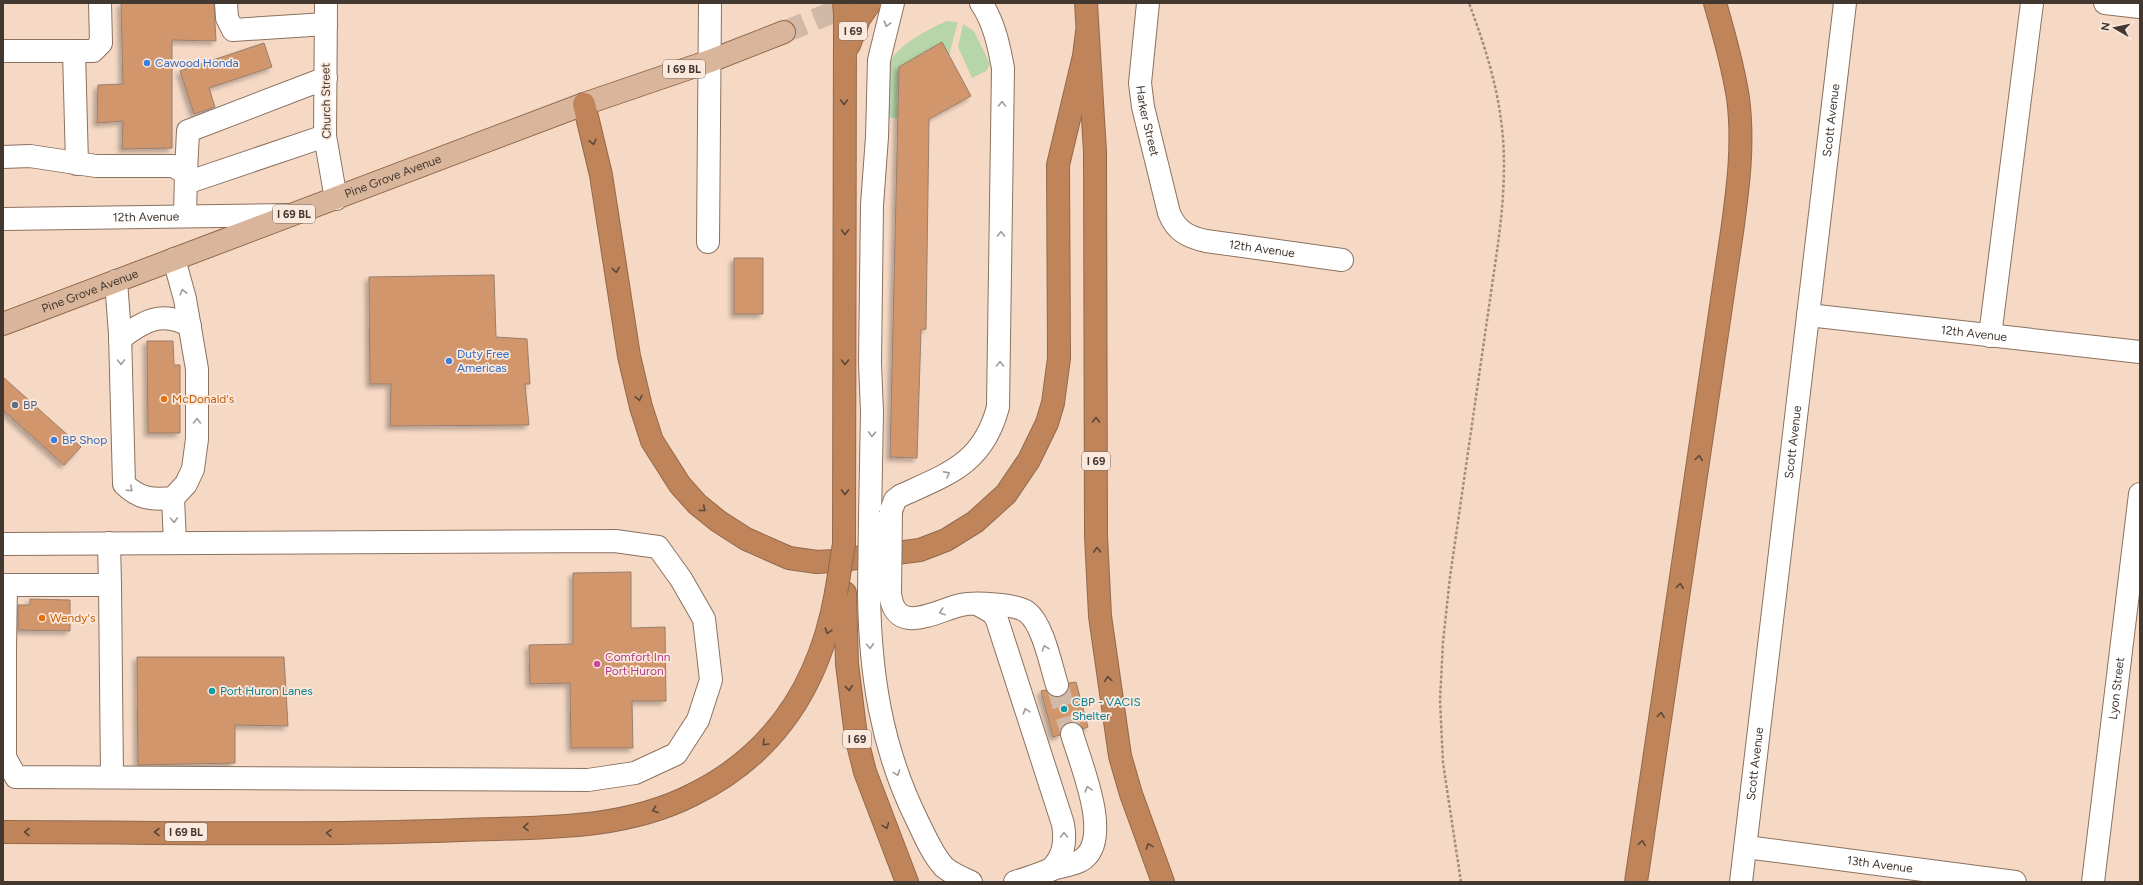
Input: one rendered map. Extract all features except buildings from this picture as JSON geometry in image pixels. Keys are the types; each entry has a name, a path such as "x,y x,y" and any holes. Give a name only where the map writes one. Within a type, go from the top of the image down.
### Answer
{"highway":[{"name":"I 69","path":"844,3 845,519 841,593 847,664 856,736 865,772 906,880"},
{"name":"I 69","path":"844,63 852,34 870,3"},
{"name":"I 69","path":"1086,3 1095,152 1096,536 1100,616 1120,756 1131,794 1163,882"},
{"path":"1636,882 1732,232 1739,171 1738,98 1730,56 1715,3"},
{"path":"584,104 601,175 629,356 641,407 652,441 680,485 697,504 718,521 746,539 789,558 817,562 833,562 920,550 946,540 975,522 1006,494 1035,450 1053,403 1059,358 1058,165 1084,56 1087,32"},
{"name":"I 69 BL","path":"3,832 368,833 586,825 639,815 692,796 731,772 762,746 787,718 798,702 817,661 841,593"}],"main road":[{"name":"Pine Grove Avenue","path":"3,324 584,104 710,60 784,32"}],"street":[{"path":"3,52 93,51 101,43 100,3"},
{"path":"226,3 227,18 233,30 326,13"},
{"path":"708,242 710,3"},
{"path":"893,3 878,60 877,137 885,203 883,348 872,412 870,517 879,593 907,618 925,618 960,605 979,604 1018,608 1027,612 1038,626 1058,685"},
{"path":"971,882 946,868 934,855 907,800 893,763 884,732 871,663 879,593 891,511 896,500 912,490 951,472 972,456 988,434 994,421 1000,397 1003,68 998,43 982,3"},
{"name":"Harker Street","path":"1148,3 1140,66 1143,107 1169,213 1177,228 1183,233"},
{"name":"Scott Avenue","path":"1741,882 1845,3"},
{"path":"1990,336 2032,3"},
{"path":"2106,3 2140,7"},
{"name":"Church Street","path":"326,13 326,136 336,198"},
{"path":"74,51 77,164"},
{"path":"185,216 188,131 326,78"},
{"path":"186,178 326,136"},
{"path":"3,158 30,156 96,166 173,166 186,178"},
{"name":"12th Avenue","path":"3,219 289,215"},
{"name":"12th Avenue","path":"1183,233 1206,241 1342,260"},
{"path":"116,281 120,339 124,484 134,494 156,500 173,498 186,484 193,469 197,440 198,369 190,326 174,259"},
{"name":"12th Avenue","path":"1808,315 2140,352"},
{"path":"120,339 137,326 167,317 178,319 190,326"},
{"path":"870,466 874,478 886,489 901,492 912,490"},
{"name":"Lyon Street","path":"2093,882 2140,494"},
{"path":"173,498 175,543"},
{"path":"3,544 615,541 658,546 681,579 704,619 711,680 698,720 676,754 635,773 588,780 16,777 4,754 4,647 6,585 110,585"},
{"path":"109,543 112,777"},
{"path":"979,604 993,613 997,620 1063,824 1065,836 1063,849 1060,858 1050,870"},
{"path":"1016,882 1079,861 1090,851 1096,831 1095,815 1072,734"},
{"name":"13th Avenue","path":"1746,847 2015,882"}],"path":[{"path":"1461,882 1443,763 1440,700 1443,642 1450,577 1497,251 1503,203 1504,162 1502,121 1493,77 1469,3"}],"green space":[{"path":"947,21 958,22 949,55 899,68 898,118 886,118 887,78 889,65 893,58 898,51 914,38"},
{"path":"963,24 974,31 990,64 986,71 972,78 958,47"}],"tunnel":[{"path":"784,32 856,3"},
{"path":"1057,685 1072,734"}],"place":[{"name":"Cawood Honda","path":"147,63"},
{"name":"Duty Free Americas","path":"449,361"},
{"name":"McDonald's","path":"164,399"},
{"name":"BP","path":"15,405"},
{"name":"BP Shop","path":"54,440"},
{"name":"Wendy's","path":"42,618"},
{"name":"Comfort Inn Port Huron","path":"597,664"},
{"name":"Port Huron Lanes","path":"212,691"},
{"name":"CBP - VACIS Shelter","path":"1064,709"}]}
